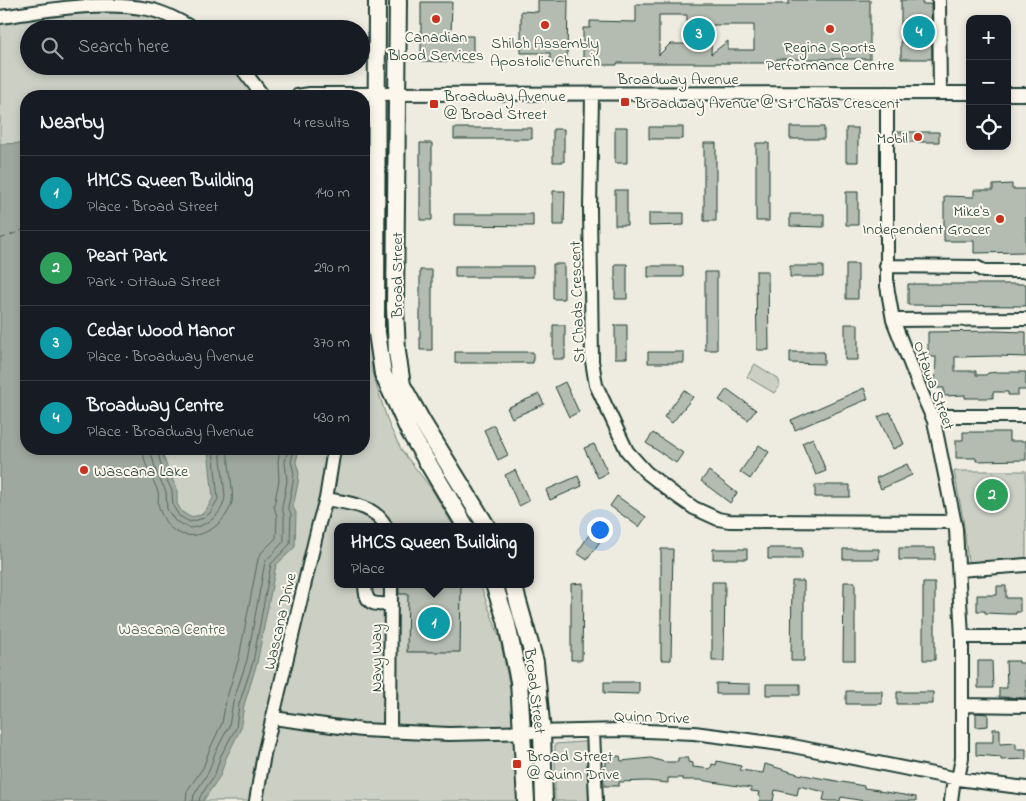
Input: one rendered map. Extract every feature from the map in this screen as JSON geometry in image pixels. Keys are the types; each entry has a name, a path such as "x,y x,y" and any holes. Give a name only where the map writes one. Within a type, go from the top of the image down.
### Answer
{"main road":[{"name":"Broad Street","path":"377,0 376,326 383,374 409,431 464,523"},
{"name":"Broad Street","path":"398,0 395,308 397,352 402,385 485,523"},
{"name":"Broad Street","path":"495,588 506,620 519,681 526,801"},
{"name":"Broad Street","path":"513,588 535,662 542,732 544,801"}],"street":[{"path":"939,0 940,93"},
{"path":"0,17 96,4 122,4 150,9 174,20"},
{"path":"247,75 258,90"},
{"name":"Ottawa Street","path":"887,93 887,286 893,320 934,421 954,522 959,570 962,637 962,758 951,801"},
{"name":"Broadway Avenue","path":"370,94 966,94"},
{"path":"1011,94 1026,94"},
{"name":"St Chads Crescent","path":"592,95 590,227 592,361 596,384 627,452 646,472 674,494 694,508 718,519 729,521 954,522"},
{"path":"886,266 976,267 984,271 1026,271"},
{"path":"893,320 1026,319"},
{"path":"934,421 946,416 1026,416"},
{"name":"Wascana Drive","path":"256,801 264,754 326,499 333,455"},
{"path":"326,499 356,504 377,515 383,523"},
{"path":"959,570 1026,565"},
{"path":"365,588 365,595 371,602 376,605 391,604"},
{"name":"Navy Way","path":"390,588 390,732"},
{"path":"962,637 1026,637"},
{"path":"962,705 1026,706"},
{"name":"Quinn Drive","path":"273,718 390,732 448,734 658,731 740,738 824,751 956,779 1026,788"},
{"path":"593,731 596,801"}],"green space":[{"name":"Wascana Centre","path":"96,0 180,20 20,20 20,75 257,75 268,90 20,90 20,455 370,455 370,230 372,372 389,425 402,451 431,488 452,523 334,523 334,588 481,588 500,639 513,703 517,801 0,801 0,13"},
{"name":"Wascana Centre","path":"313,87 368,87 368,90 306,90"},
{"path":"755,364 777,378 780,385 774,393 747,377"},
{"path":"954,471 1026,471 1026,559 968,562 963,519"},
{"path":"595,741 596,801 555,801 555,744"}],"water":[{"name":"Wascana Lake","path":"20,143 20,455 163,455 177,490 177,504 182,512 190,517 201,515 213,498 209,455 298,455 296,462 299,473 293,507 296,513 295,547 276,565 257,663 244,705 240,730 226,758 220,776 203,801 0,801 0,144"}],"building":[{"name":"Shiloh Assembly Apostolic Church","path":"538,0 568,0 567,63 550,63 550,53 521,53 521,11 538,12"},
{"path":"789,0 870,0 870,59 777,59 777,63 617,63 617,65 598,65 594,62 583,62 583,28 590,28 590,21 636,22 636,4 789,4","holes":["659,15 687,15 687,44 670,44 659,55","712,25 754,25 754,50 728,50 728,41 711,54"]},
{"path":"901,0 922,0 922,4 931,4 932,59 901,59"},
{"name":"Canadian Blood Services","path":"421,2 452,2 451,36 473,36 473,62 421,61"},
{"path":"615,127 627,127 627,163 615,163"},
{"path":"649,127 683,127 683,139 649,139"},
{"path":"790,127 824,127 824,139 790,139"},
{"path":"454,128 532,128 532,139 454,139"},
{"path":"846,128 858,128 858,162 846,162"},
{"path":"553,129 564,129 564,162 553,162"},
{"name":"Mobil","path":"897,132 939,132 939,142 897,142"},
{"path":"420,143 432,143 432,220 420,220"},
{"path":"704,143 716,143 716,221 704,221"},
{"path":"756,143 769,143 769,221 756,221"},
{"name":"Mike's Independent Grocer","path":"1012,184 1012,189 1026,189 1026,252 974,253 974,241 944,241 944,196 974,197 974,190 993,190 993,185"},
{"path":"615,190 627,190 627,225 615,225"},
{"path":"553,191 565,191 564,225 553,225"},
{"path":"846,192 858,192 858,225 846,225"},
{"path":"649,213 684,213 684,225 649,226"},
{"path":"454,214 533,214 533,226 454,225"},
{"path":"790,214 824,214 824,227 790,226"},
{"path":"553,264 564,264 564,299 553,299"},
{"path":"615,264 627,264 627,299 615,299"},
{"path":"846,264 858,264 858,299 846,299"},
{"path":"455,266 533,266 533,277 455,277"},
{"path":"648,266 683,266 683,277 648,277"},
{"path":"790,266 823,266 823,277 790,277"},
{"path":"420,270 432,270 432,350 420,350"},
{"path":"756,271 768,271 769,350 757,350"},
{"path":"705,272 717,272 717,350 705,350"},
{"path":"908,284 1026,284 1026,306 908,305"},
{"path":"845,324 858,324 858,360 845,360"},
{"path":"553,325 565,325 565,359 553,359"},
{"path":"615,325 627,325 627,358 615,358"},
{"path":"928,332 1026,332 1026,357 955,357 955,371 976,371 976,375 999,372 1026,372 1026,390 1018,390 1018,395 1008,395 1008,392 993,392 993,398 965,398 965,395 944,396 944,388 935,388 936,357 928,357"},
{"path":"455,352 533,352 533,363 455,363"},
{"path":"648,352 684,352 684,363 648,363"},
{"path":"790,352 824,352 824,364 790,363"},
{"path":"565,382 579,412 569,417 555,387"},
{"path":"864,388 868,399 795,430 791,420"},
{"path":"727,389 756,410 748,420 719,400"},
{"path":"684,390 693,397 672,423 664,417"},
{"path":"539,394 544,404 512,418 507,408"},
{"path":"890,412 904,444 893,449 878,417"},
{"path":"494,425 508,455 498,460 484,430"},
{"path":"963,432 1009,432 1009,441 1026,441 1026,460 976,461 976,458 956,458 956,440 963,440"},
{"path":"653,433 683,453 676,463 646,443"},
{"path":"813,438 826,471 816,475 802,443"},
{"path":"594,444 608,473 598,478 584,448"},
{"path":"759,445 769,452 750,479 740,472"},
{"path":"907,464 912,475 881,489 876,478"},
{"path":"515,470 529,501 519,506 505,475"},
{"path":"709,471 737,493 730,503 701,481"},
{"path":"578,476 582,486 550,500 546,490"},
{"path":"815,485 850,485 850,497 815,497"},
{"path":"617,496 646,517 639,527 610,506"},
{"path":"595,526 606,533 587,560 577,553"},
{"path":"768,548 802,548 802,559 768,559"},
{"path":"899,548 935,548 935,560 899,560"},
{"path":"661,549 673,549 671,660 661,660"},
{"path":"713,549 747,549 747,559 713,559"},
{"path":"843,549 879,549 879,559 843,559"},
{"path":"792,581 804,581 804,661 791,661"},
{"path":"712,582 725,582 724,661 712,661"},
{"path":"844,582 855,582 855,660 843,660"},
{"path":"583,583 582,660 571,660 571,584"},
{"path":"923,583 935,583 935,660 923,660"},
{"path":"997,586 1006,586 1006,598 1020,598 1020,612 1007,614 977,611 977,595 997,595"},
{"path":"399,588 461,588 460,652 407,652 408,594 399,594"},
{"path":"978,661 992,661 993,688 978,688"},
{"path":"1006,661 1026,663 1026,698 999,697 999,688 1007,688"},
{"path":"604,682 639,682 639,694 604,693"},
{"path":"716,683 750,684 750,694 716,694"},
{"path":"766,684 800,684 800,695 766,695"},
{"path":"846,691 882,691 882,704 846,704"},
{"path":"897,692 933,692 933,704 897,704"},
{"path":"976,713 988,714 988,726 976,727"},
{"path":"993,729 1000,729 1000,744 1016,743 1016,749 1026,749 1026,759 1001,760 1001,757 976,755 976,742 993,742"},
{"path":"620,756 621,761 651,758 664,762 678,762 678,758 688,758 688,762 693,763 693,767 711,769 712,764 716,765 717,761 741,766 740,770 763,773 765,764 798,774 916,797 916,801 864,801 841,797 840,801 828,801 823,800 825,792 799,786 797,795 775,790 773,801 759,801 759,792 751,791 751,788 700,780 683,780 683,778 668,778 668,783 647,781 619,782 619,786 604,786 603,766 606,766 606,761 611,761 610,757"}],"ferry route":[{"path":"0,239 20,231"}],"place":[{"name":"Canadian Blood Services","path":"436,19"},
{"name":"Shiloh Assembly Apostolic Church","path":"545,25"},
{"name":"Regina Sports Performance Centre","path":"830,29"},
{"name":"Broadway Centre","path":"919,32"},
{"name":"Cedar Wood Manor","path":"699,34"},
{"name":"Broadway Avenue @ St Chads Crescent","path":"625,102"},
{"name":"Broadway Avenue @ Broad Street","path":"434,104"},
{"name":"Mobil","path":"918,137"},
{"name":"Mike's Independent Grocer","path":"1000,219"},
{"name":"Wascana Lake","path":"84,470"},
{"name":"Peart Park","path":"992,495"},
{"name":"HMCS Queen Building","path":"434,623"},
{"name":"Broad Street @ Quinn Drive","path":"517,764"}]}
